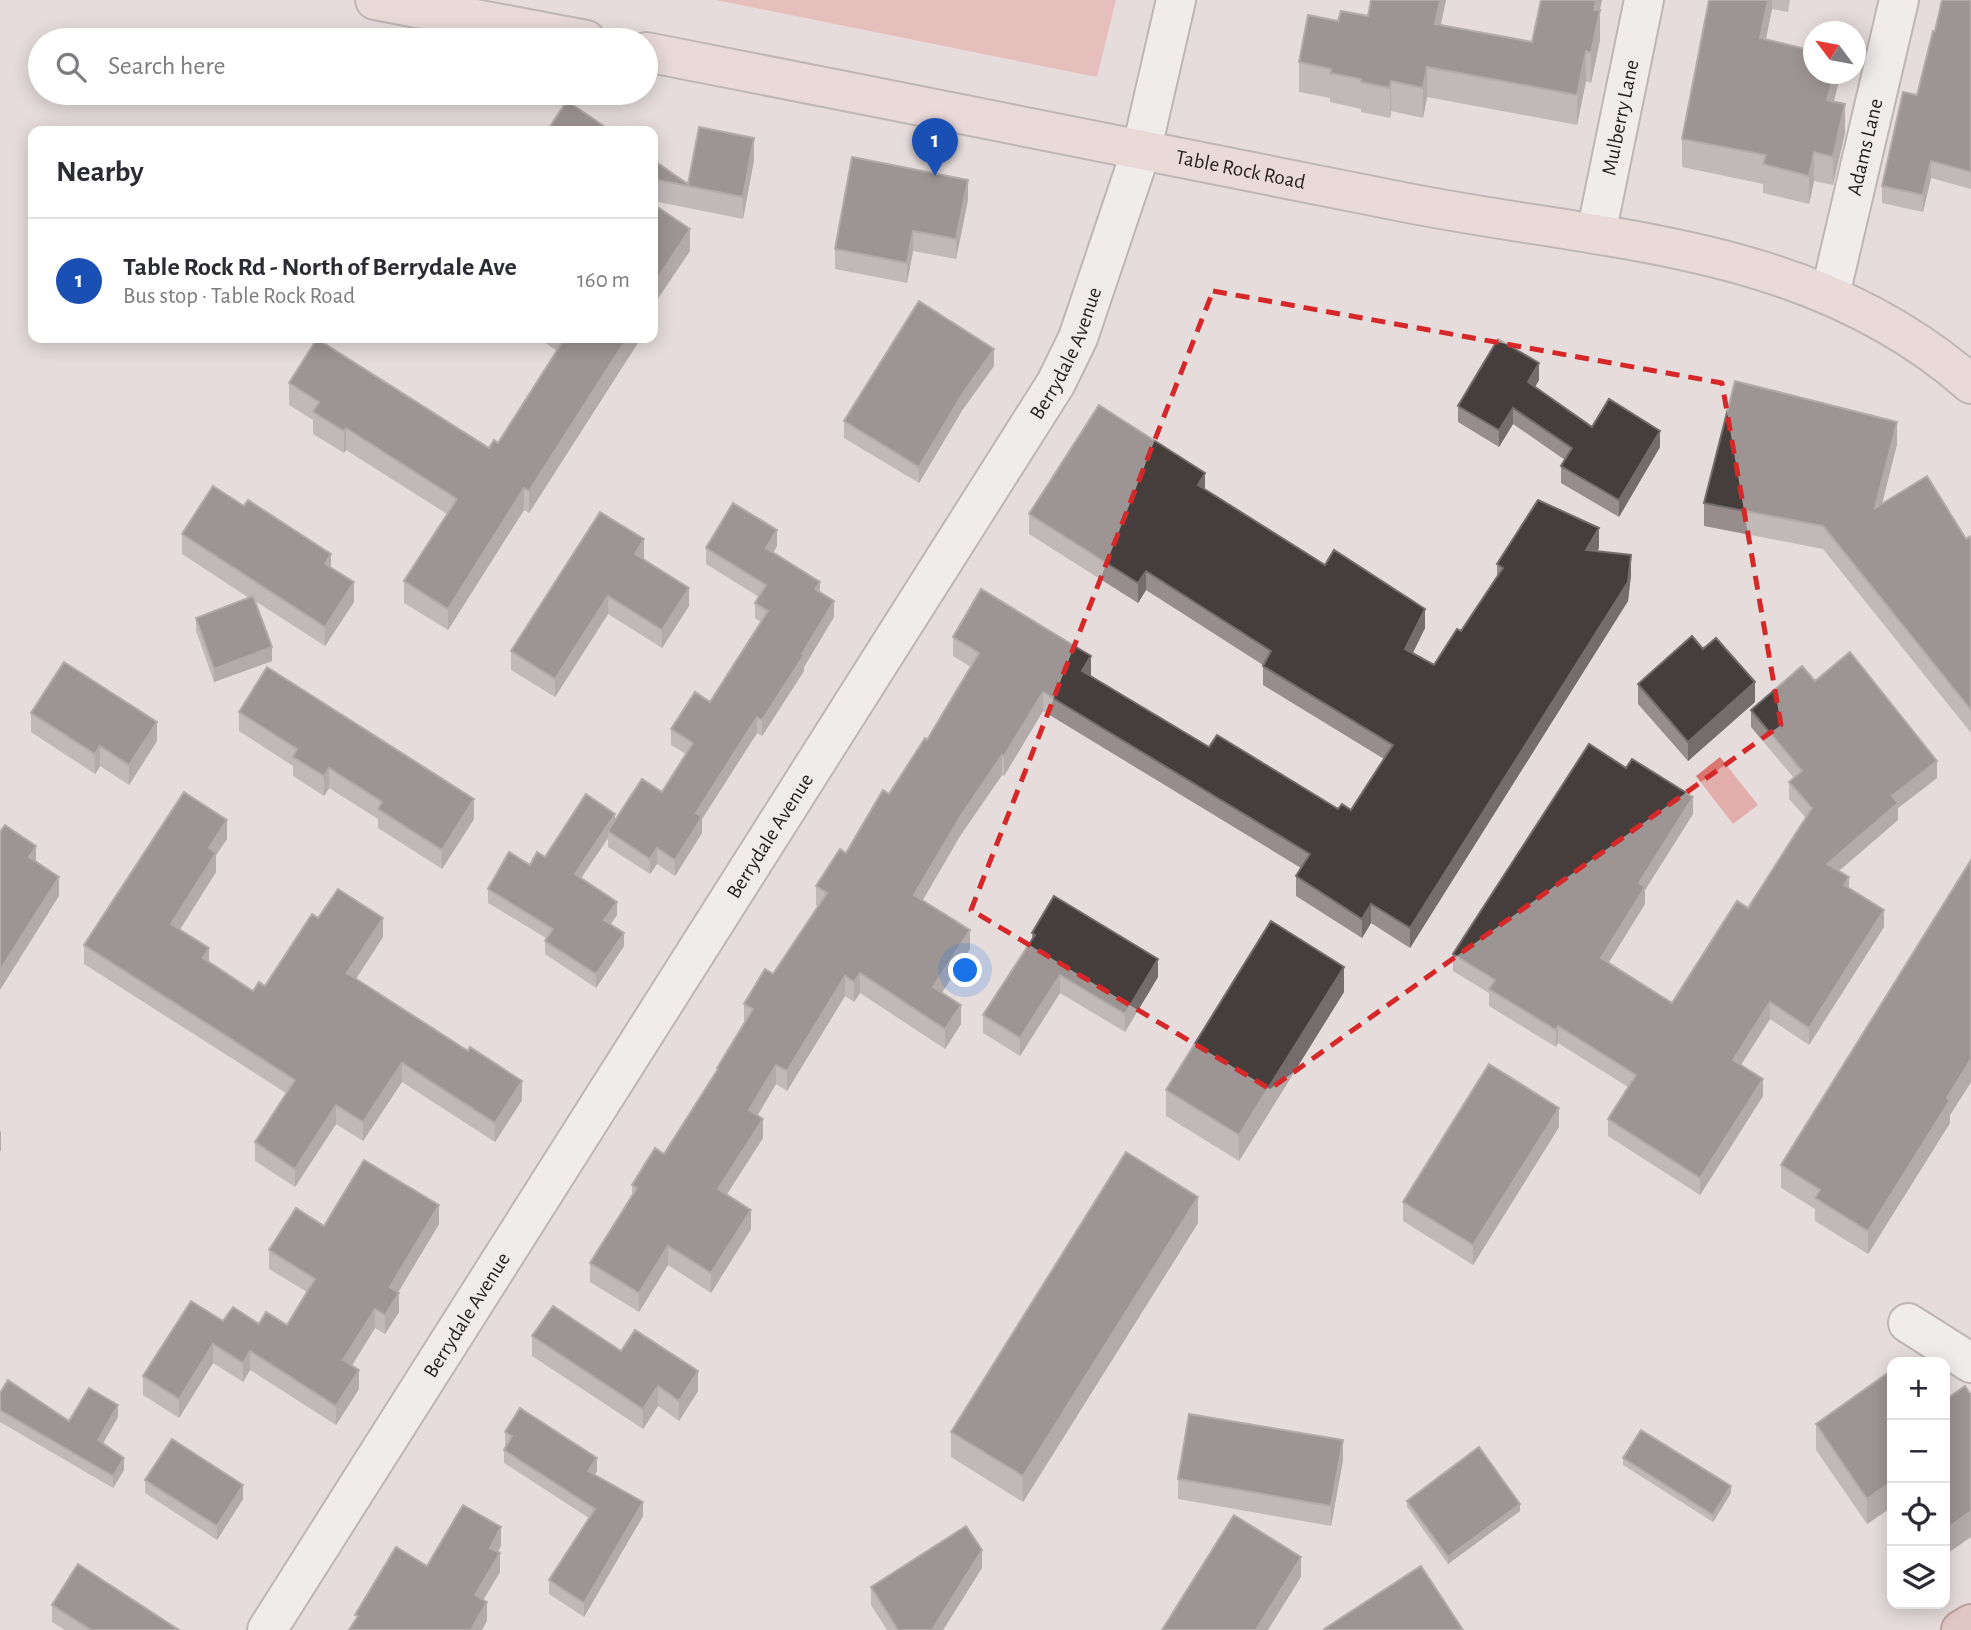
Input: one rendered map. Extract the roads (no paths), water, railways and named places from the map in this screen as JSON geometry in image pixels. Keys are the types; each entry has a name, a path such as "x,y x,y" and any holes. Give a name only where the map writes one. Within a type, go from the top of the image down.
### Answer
{"main road":[{"path":"375,0 523,28"},
{"name":"Table Rock Road","path":"658,54 1142,148 1403,202 1596,234 1725,259 1788,278 1863,310 1971,384"},
{"path":"1961,1630 1971,1624"}],"street":[{"name":"Berrydale Avenue","path":"267,1630 1056,383 1078,338 1142,148 1176,0"},
{"name":"Mulberry Lane","path":"1596,234 1644,0"},
{"name":"Adams Lane","path":"1830,295 1899,0"},
{"path":"1908,1323 1971,1363"}],"place":[{"name":"Table Rock Rd - North of Berrydale Ave","path":"935,176"}]}
